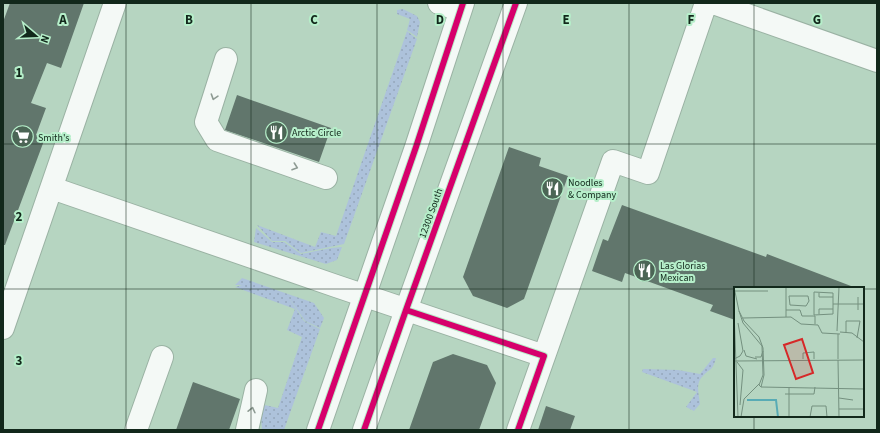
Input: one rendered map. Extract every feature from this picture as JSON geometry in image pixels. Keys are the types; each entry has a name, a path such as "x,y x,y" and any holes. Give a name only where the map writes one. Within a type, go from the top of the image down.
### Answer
{"main road":[{"path":"3,328 115,3"},
{"path":"318,430 365,296 462,7 439,3"},
{"name":"12300 South","path":"364,430 516,3"},
{"path":"518,430 613,161 648,173 706,3"},
{"path":"713,3 877,61"},
{"path":"226,60 206,122 217,140 326,178"},
{"path":"52,188 544,356"},
{"path":"136,430 162,357"},
{"path":"247,430 256,390"}],"shaded area":[{"path":"403,9 417,16 420,22 417,37 407,30 410,19 397,14 397,10"},
{"path":"407,31 417,39 344,244 301,253 285,241 272,241 257,225 315,247 321,232 336,236"},
{"path":"256,228 272,242 284,242 301,254 342,247 337,260 326,264 254,242"},
{"path":"242,278 314,303 324,318 320,328 305,321 287,295 304,321 320,329 284,430 262,430 260,404 278,408 302,337 287,330 295,309 235,287 242,285 235,285"},
{"path":"713,358 716,358 715,362 699,382 698,389 700,404 694,411 686,407 697,392 642,372 643,369 678,370 700,374"}],"building":[{"path":"10,3 84,3 61,68 47,63 31,103 46,108 36,135 45,138 5,245 3,245 3,22"},
{"name":"Arctic Circle","path":"237,95 331,128 319,162 225,130"},
{"path":"509,147 541,158 539,166 568,176 524,299 507,308 473,296 463,277"},
{"path":"622,205 766,257 767,254 851,287 734,287 734,320 710,311 713,305 625,273 622,282 592,271 603,239 608,241"},
{"path":"453,354 487,365 496,383 479,430 409,430 433,362"},
{"path":"193,382 240,399 229,430 176,430"},
{"path":"546,406 575,416 570,430 538,430"}],"cycle path":[{"path":"318,430 416,147 463,3"},
{"path":"364,430 516,3"},
{"path":"406,310 544,356 518,430"}],"place":[{"name":"Arctic Circle","path":"277,132"},
{"name":"Smith's","path":"22,137"},
{"name":"Noodles & Company","path":"553,188"},
{"name":"Las Glorias Mexican","path":"645,271"}]}
